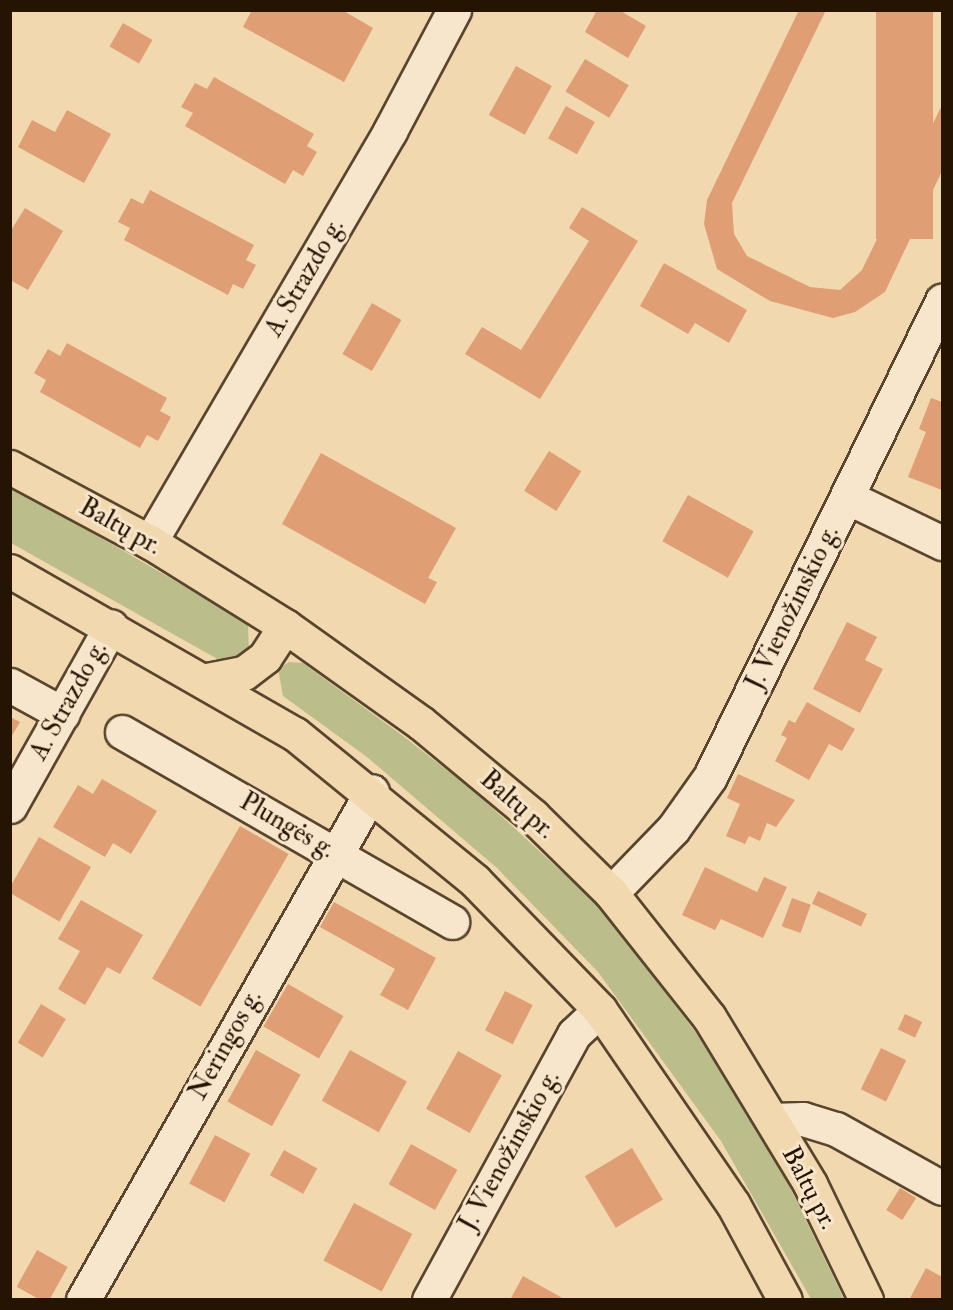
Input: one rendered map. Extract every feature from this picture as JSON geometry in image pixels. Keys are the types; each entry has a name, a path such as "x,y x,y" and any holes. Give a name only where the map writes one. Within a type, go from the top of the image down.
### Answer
{"main road":[{"name":"Baltų pr.","path":"10,467 150,542 285,626 430,730 533,816 611,893 687,985 772,1120 866,1299"},
{"path":"10,571 207,680 294,734 372,791 475,881 600,1010 733,1204 785,1299"},
{"path":"207,680 244,673 265,657 285,626"}],"street":[{"name":"A. Strazdo g.","path":"150,542 390,131 454,10"},
{"name":"J. Vienožinskio g.","path":"611,893 673,829 710,777 942,301"},
{"path":"847,497 942,543"},
{"name":"A. Strazdo g.","path":"10,806 111,626"},
{"path":"10,685 63,714"},
{"name":"Plungės g.","path":"122,732 452,922"},
{"name":"Neringos g.","path":"83,1299 334,852 372,791"},
{"name":"J. Vienožinskio g.","path":"429,1299 574,1034 600,1010"},
{"path":"772,1120 803,1119 836,1129 942,1188"}],"green space":[{"path":"11,486 248,623 249,656 221,661 11,543"},
{"path":"289,662 303,663 474,791 600,907 723,1068 772,1150 844,1299 811,1299 721,1141 598,972 497,868 367,757 283,696 278,669"}],"building":[{"path":"252,10 342,10 373,28 344,82 243,27"},
{"path":"597,10 619,10 646,26 628,58 585,32"},
{"path":"799,10 826,10 732,203 734,234 747,256 810,287 840,290 862,270 942,105 942,171 885,292 855,312 833,318 770,301 717,269 704,224 707,200"},
{"path":"876,10 933,10 933,239 876,239"},
{"path":"123,23 152,40 139,63 110,46"},
{"path":"585,59 629,85 609,118 565,92"},
{"path":"516,66 552,86 525,135 489,115"},
{"path":"214,77 314,134 307,146 317,152 303,176 293,170 285,184 185,126 193,113 181,107 195,83 207,89"},
{"path":"566,106 595,122 577,154 548,138"},
{"path":"67,110 111,134 84,183 18,147 32,120 55,132"},
{"path":"150,190 254,245 246,260 256,265 243,289 233,284 228,295 124,240 130,228 118,222 131,198 143,204"},
{"path":"582,207 638,241 540,399 465,354 482,327 521,350 589,241 569,228"},
{"path":"25,208 63,231 28,290 10,280 10,232"},
{"path":"664,263 747,310 729,343 695,323 688,334 640,306"},
{"path":"372,303 401,320 372,371 342,354"},
{"path":"67,343 167,398 160,411 171,417 158,441 147,435 140,448 40,392 46,380 34,373 48,349 60,356"},
{"path":"931,398 942,402 942,490 908,477 926,432 919,429"},
{"path":"549,451 581,471 556,511 524,491"},
{"path":"321,453 456,528 428,578 437,582 425,604 282,524"},
{"path":"688,495 754,531 728,578 662,541"},
{"path":"847,622 877,637 865,660 883,669 860,713 813,689"},
{"path":"807,702 855,729 842,751 829,744 809,780 775,761 787,738 781,735 789,720 795,723"},
{"path":"10,717 20,722 10,739"},
{"path":"738,774 795,800 776,827 767,823 760,841 749,836 745,844 726,836 740,804 727,798"},
{"path":"102,779 157,811 131,854 113,843 105,857 53,827 78,785 93,794"},
{"path":"240,826 288,854 200,1006 152,978"},
{"path":"39,837 91,867 59,922 10,893 10,887"},
{"path":"705,867 757,892 764,877 787,887 763,938 721,919 715,930 682,915"},
{"path":"818,891 867,914 861,927 812,904"},
{"path":"792,898 811,905 801,933 782,926"},
{"path":"81,900 143,935 120,974 107,967 85,1005 58,989 80,951 58,939"},
{"path":"334,902 436,958 408,1010 380,995 395,969 320,927"},
{"path":"288,984 343,1016 319,1058 264,1026"},
{"path":"505,991 533,1005 513,1044 485,1030"},
{"path":"41,1004 66,1019 43,1058 18,1043"},
{"path":"905,1014 922,1022 915,1037 898,1029"},
{"path":"881,1048 906,1060 886,1102 861,1089"},
{"path":"256,1050 301,1075 272,1126 227,1102"},
{"path":"350,1050 407,1082 379,1132 322,1101"},
{"path":"458,1051 502,1075 470,1133 426,1109"},
{"path":"215,1135 250,1154 224,1202 189,1184"},
{"path":"411,1144 457,1170 435,1210 389,1184"},
{"path":"632,1148 663,1199 616,1228 585,1176"},
{"path":"284,1150 317,1168 303,1194 270,1175"},
{"path":"900,1188 916,1198 902,1220 886,1210"},
{"path":"354,1203 412,1234 382,1291 323,1260"},
{"path":"37,1250 68,1267 49,1300 41,1300 17,1287"},
{"path":"926,1268 942,1277 942,1300 909,1300"},
{"path":"523,1276 566,1300 510,1300"}]}
